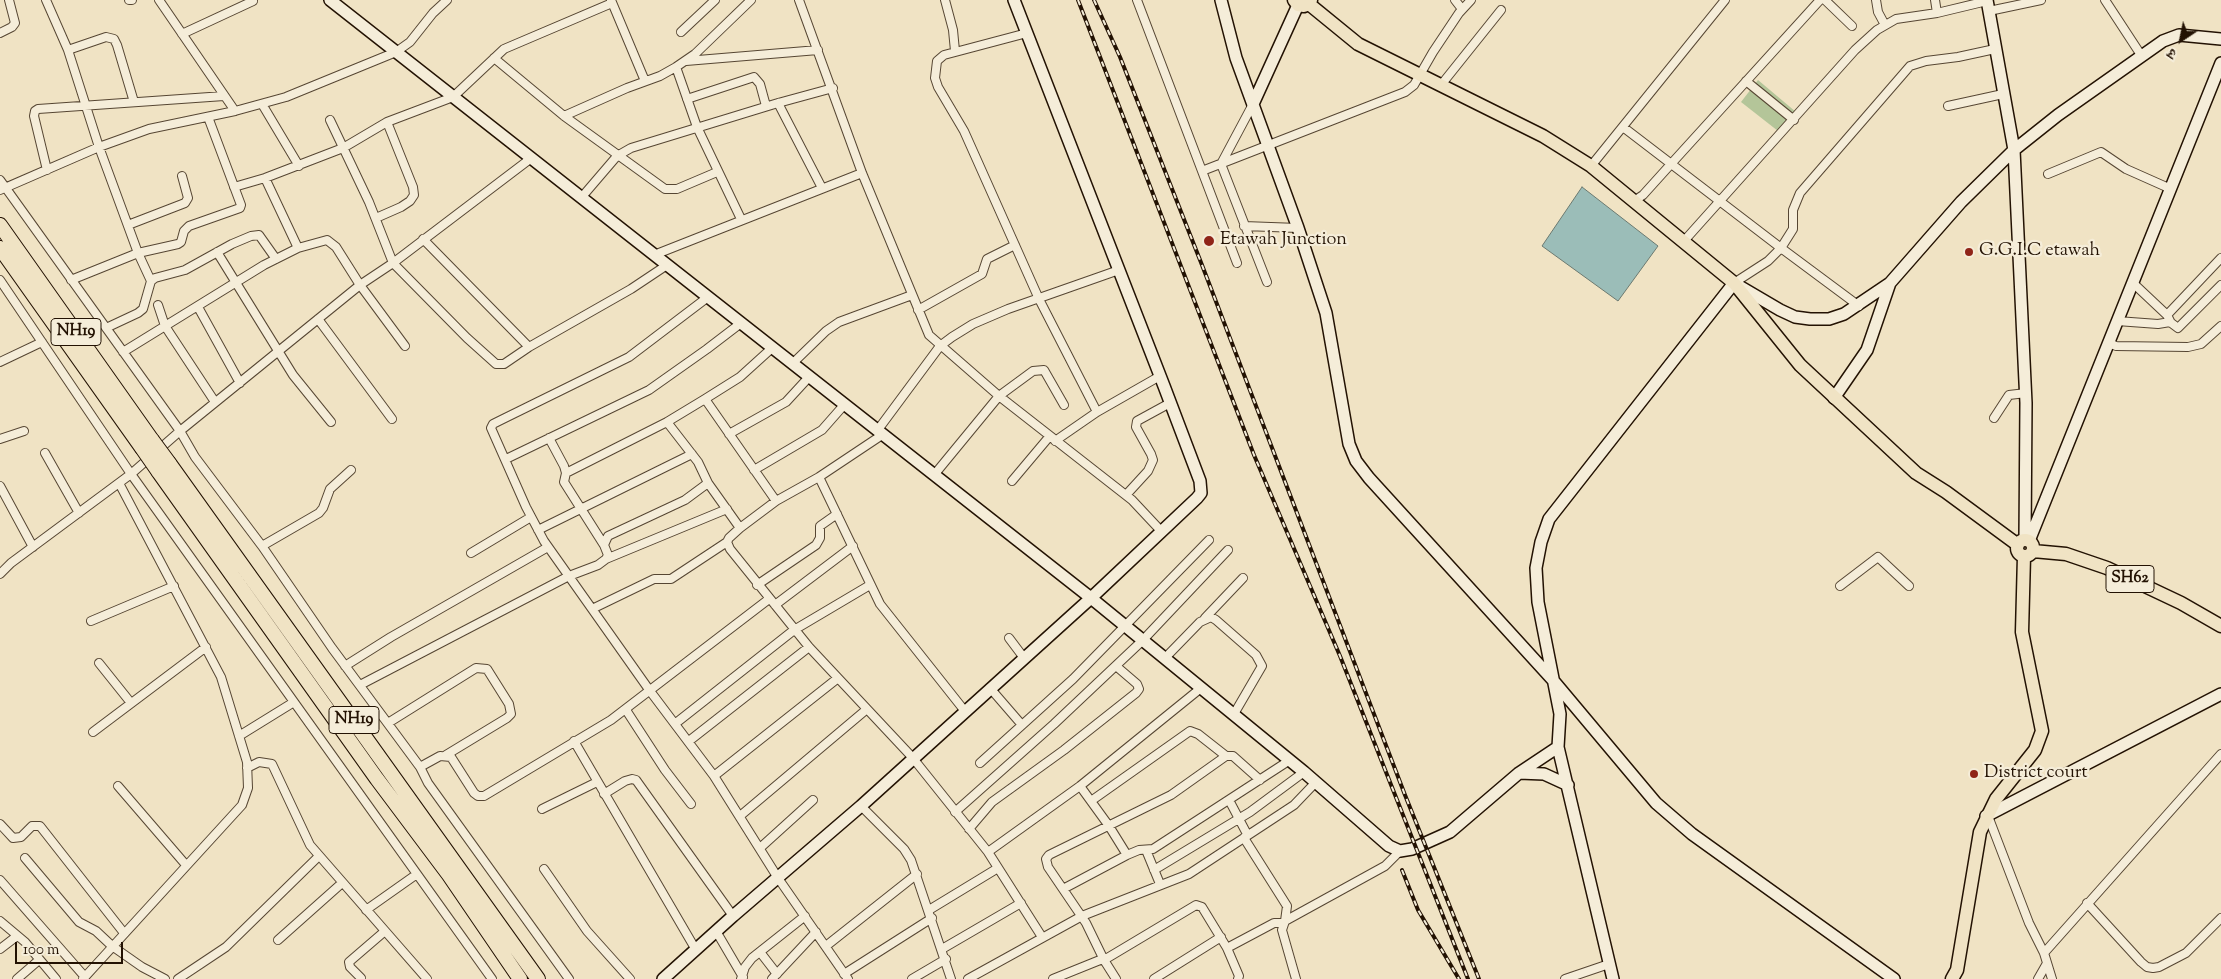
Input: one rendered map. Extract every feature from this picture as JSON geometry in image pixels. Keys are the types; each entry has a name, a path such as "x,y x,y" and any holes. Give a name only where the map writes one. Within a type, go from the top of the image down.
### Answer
{"highway":[{"name":"NH19","path":"0,225 147,444"},
{"name":"NH19","path":"0,248 164,467 538,979"},
{"name":"NH19","path":"164,467 377,779 449,875 520,979"}],"main road":[{"path":"1303,2 1358,44 1543,136 1591,166 1734,282 1800,366 1916,474 1939,489 1951,502 2024,547 2022,632 2042,731 2035,750 1996,799 1987,815 1976,846 1956,976"},
{"name":"SH62","path":"2024,547 2066,554 2107,568 2181,603 2221,626"}],"street":[{"path":"0,33 15,23 9,0"},
{"path":"46,0 68,50 138,253 152,281"},
{"path":"159,0 236,111"},
{"path":"330,0 1091,598 1290,760 1389,846 1400,851 1412,850 1450,832 1520,773 1558,746"},
{"path":"681,32 715,0"},
{"path":"564,116 645,80 660,76 686,61 750,0"},
{"path":"799,0 833,88 862,173 929,335 999,396 1126,495 1162,532"},
{"path":"945,0 953,30 955,51"},
{"path":"666,978 716,931 860,806 964,710 1091,598 1197,498 1201,487 1160,376 1014,0"},
{"path":"1137,0 1237,263"},
{"path":"1222,0 1236,58 1298,228 1330,332 1349,444 1356,461 1368,478 1552,679 1656,803 1674,820 1894,979"},
{"path":"1455,0 1462,9"},
{"path":"1202,171 1405,92 1414,84 1432,52 1462,9 1472,0"},
{"path":"1591,166 1725,0"},
{"path":"1825,0 1852,26"},
{"path":"1876,0 1878,12 1885,25"},
{"path":"1935,0 1937,13"},
{"path":"1684,241 1855,50 1876,30 1896,19 1987,4 2040,0"},
{"path":"2105,0 2141,55"},
{"path":"182,34 253,1"},
{"path":"3,189 100,147 149,129 236,111 314,87 396,52 410,42 444,1"},
{"path":"234,187 299,166 343,148 387,122 453,97 494,58 515,44 611,1 645,80"},
{"path":"1634,201 1643,195 1816,1"},
{"path":"1267,282 1221,164 1303,2"},
{"path":"1987,4 2014,150 2026,392 2024,547"},
{"path":"1441,86 1501,10"},
{"path":"1027,33 944,55 937,61 935,78 938,87 964,131 1040,300 1097,412"},
{"path":"1734,282 1780,310 1803,318 1829,319 1844,314 1859,306 1890,283 1961,202 2014,150 2141,55 2163,41 2179,35 2221,39"},
{"path":"68,50 106,36 114,39 118,45 134,102"},
{"path":"1613,979 1558,746 1560,714 1538,602 1536,568 1540,542 1549,519 1734,282 1768,261 1781,248 1793,229 1793,210 1800,193 1910,66 1926,61 1958,57 1995,49"},
{"path":"686,61 818,50"},
{"path":"494,58 564,116 665,189 677,189 717,172"},
{"path":"2024,547 2118,321 2221,63"},
{"path":"676,67 697,127 740,219"},
{"path":"687,99 754,77 760,84 766,106"},
{"path":"1746,81 1794,120"},
{"path":"581,198 617,156 631,148 766,106 833,88"},
{"path":"1948,106 2004,94"},
{"path":"47,170 34,116 35,110 224,96"},
{"path":"778,103 822,188"},
{"path":"262,104 299,166"},
{"path":"71,280 138,253 178,244 181,242 184,231 189,226 238,210 241,205 208,117"},
{"path":"330,120 376,218 393,263 493,362 504,364 529,347 630,290 667,265"},
{"path":"376,218 401,207 410,201 414,195 413,187 387,122"},
{"path":"1623,127 1859,306"},
{"path":"2048,174 2101,152 2126,169 2171,189"},
{"path":"0,574 131,474 215,402 360,285 393,263 530,159"},
{"path":"654,255 740,219 862,173"},
{"path":"128,225 187,201 182,176"},
{"path":"265,178 298,248"},
{"path":"0,180 3,189 180,431 195,457 262,546 345,666 420,767 428,783 569,979"},
{"path":"1244,226 1298,228"},
{"path":"106,328 144,309 152,281 156,278 185,270 217,252 256,234 263,239 276,259"},
{"path":"424,239 529,347"},
{"path":"123,352 276,259 298,248 327,240 332,243 404,346"},
{"path":"918,310 982,274 987,259 1015,245"},
{"path":"217,252 300,384 331,422"},
{"path":"2118,321 2138,324 2169,319 2221,258"},
{"path":"592,609 654,579 671,579 728,542 740,528 776,501 819,477 880,433 940,346 973,324 1008,309 1040,300 1119,270"},
{"path":"0,280 131,474 492,979"},
{"path":"1834,398 1868,350 1890,283"},
{"path":"2133,283 2178,328 2221,285"},
{"path":"792,364 826,331 839,322 912,295"},
{"path":"708,297 629,357 493,424 492,432 531,517 548,547 650,691 689,740 740,816 778,878 846,976 932,918"},
{"path":"158,305 165,326 215,402"},
{"path":"198,306 240,382"},
{"path":"318,319 392,419"},
{"path":"506,459 649,390 741,323"},
{"path":"2108,343 2116,346 2188,347 2201,344 2221,326"},
{"path":"0,362 42,342"},
{"path":"566,473 667,422 705,399 740,377 772,348"},
{"path":"934,475 999,396 1033,371 1039,369 1047,374 1064,405"},
{"path":"1012,481 1052,439 1160,376"},
{"path":"729,434 786,402 809,377"},
{"path":"1994,418 2009,395 2026,392"},
{"path":"705,399 776,501"},
{"path":"1126,495 1148,471 1153,460 1152,454 1136,427 1137,421 1170,403"},
{"path":"754,470 822,430 844,405"},
{"path":"667,422 692,454 708,482 740,528"},
{"path":"0,439 24,431"},
{"path":"549,438 566,473 564,482 604,544 608,555 606,559"},
{"path":"46,453 79,513"},
{"path":"538,530 692,454"},
{"path":"262,546 319,513 323,508 330,489 351,470"},
{"path":"819,477 870,584 887,614 964,710"},
{"path":"604,544 608,536 685,500 708,482"},
{"path":"0,880 84,978 242,805 248,788 247,768 240,736 221,677 119,483"},
{"path":"0,486 33,547"},
{"path":"360,685 569,576 728,509"},
{"path":"757,585 816,545 820,538 820,526 837,514"},
{"path":"471,553 531,517"},
{"path":"980,763 1073,679 1209,540"},
{"path":"728,542 730,550 794,630 912,757 988,852 1042,937"},
{"path":"775,606 853,546"},
{"path":"345,666 391,637 548,547"},
{"path":"955,812 1116,666 1228,550"},
{"path":"1840,586 1878,557 1909,586"},
{"path":"1165,658 1242,578"},
{"path":"676,723 794,630 870,584"},
{"path":"91,621 174,586"},
{"path":"420,767 440,756 454,759 474,794 484,796 596,730 626,710 769,599"},
{"path":"1205,618 1216,620 1260,660 1262,666 1234,714"},
{"path":"1009,638 1024,658"},
{"path":"93,732 206,647"},
{"path":"689,740 809,647"},
{"path":"99,663 131,703"},
{"path":"969,829 992,802 1064,750 1136,693 1139,687 1137,684 1116,666"},
{"path":"388,723 476,668 487,669 509,704 510,714 507,718 446,756"},
{"path":"714,776 838,678"},
{"path":"990,688 1022,725"},
{"path":"988,852 1080,786 1201,688"},
{"path":"2052,979 2046,966 2044,953 2029,923 1987,815 2221,694"},
{"path":"240,736 294,702"},
{"path":"740,816 867,709"},
{"path":"626,710 665,770 691,804"},
{"path":"1092,801 1190,731 1198,734 1226,756"},
{"path":"574,742 696,950"},
{"path":"2044,953 2221,754"},
{"path":"1116,979 1104,960 1082,916 1046,863 1049,855 1171,795 1226,756 1233,756 1260,780"},
{"path":"1063,889 1127,855 1139,850 1153,849 1290,760"},
{"path":"247,768 260,762 272,764 305,837 342,883 427,979"},
{"path":"1154,870 1239,819 1304,772"},
{"path":"1520,773 1544,774 1568,786"},
{"path":"604,794 624,781 636,780 733,916"},
{"path":"542,810 597,782"},
{"path":"968,979 1082,916 1189,874 1294,805 1316,782"},
{"path":"118,786 186,865"},
{"path":"1080,786 1110,826 1127,855"},
{"path":"760,848 813,800"},
{"path":"1229,800 1247,834 1244,838"},
{"path":"860,806 904,849 917,874 951,979"},
{"path":"0,824 13,838 20,837 32,826 40,826 124,933"},
{"path":"1244,838 1287,906 1282,930 1296,979"},
{"path":"1146,850 1160,884"},
{"path":"1227,948 1274,923 1285,922 1385,866 1400,851"},
{"path":"178,979 226,947 319,856"},
{"path":"25,858 80,922 96,931 112,946 142,967 166,979"},
{"path":"929,910 998,868"},
{"path":"544,869 587,930 630,979"},
{"path":"366,910 416,874"},
{"path":"826,946 917,874"},
{"path":"278,940 342,883"},
{"path":"942,949 1021,903"},
{"path":"2087,903 2147,967 2153,968 2159,967 2186,953 2221,918"},
{"path":"1053,979 1069,976 1104,960 1196,905 1202,907 1221,937 1239,976 1238,979"},
{"path":"742,977 748,962 805,916"},
{"path":"0,921 17,936 56,979"},
{"path":"361,978 350,967 349,962 385,931"},
{"path":"716,931 742,977"},
{"path":"760,952 775,977 816,932"},
{"path":"0,949 17,936"},
{"path":"1154,979 1221,937"},
{"path":"912,979 946,959"},
{"path":"17,979 39,960"},
{"path":"1565,979 1609,964"},
{"path":"2038,979 2046,966"}],"green space":[{"path":"1758,80 1796,112 1778,131 1741,102"}],"water":[{"path":"1582,187 1658,246 1618,301 1542,246"}],"railway":[{"path":"1078,0 1254,455 1340,656 1468,979"},
{"path":"1094,0 1120,57 1202,265 1405,795 1479,979"},
{"path":"1402,870 1418,910 1459,979"}],"place":[{"name":"Etawah Junction","path":"1209,241"},
{"name":"G.G.I.C etawah","path":"1969,252"},
{"name":"District court","path":"1974,774"}]}
